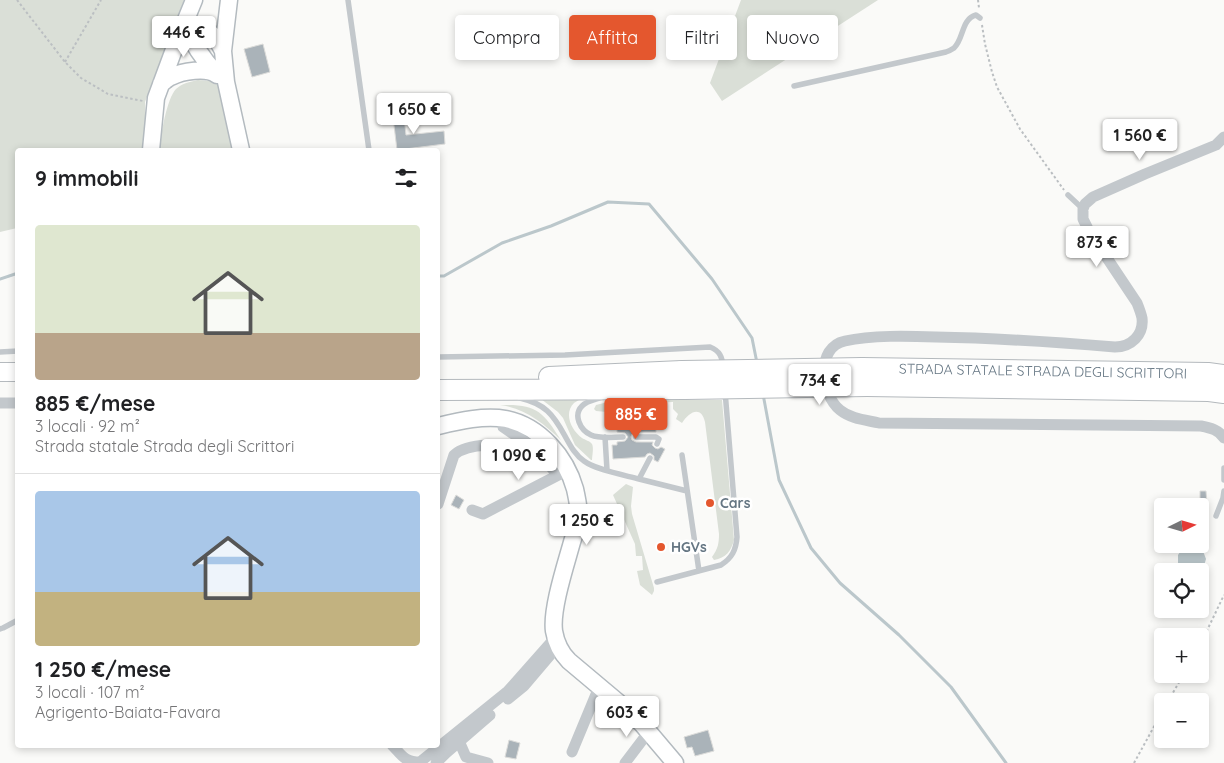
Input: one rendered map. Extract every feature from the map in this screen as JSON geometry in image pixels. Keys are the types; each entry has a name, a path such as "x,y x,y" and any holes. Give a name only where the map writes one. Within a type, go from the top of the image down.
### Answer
{"highway":[{"path":"1062,371 1180,362 1224,363"},
{"name":"STRADA STATALE STRADA DEGLI SCRITTORI","path":"865,377 1062,371 1208,373 1224,375"},
{"path":"440,378 557,376 683,380"},
{"path":"440,390 683,380 865,377"},
{"name":"STRADA STATALE STRADA DEGLI SCRITTORI","path":"865,377 1224,393"},
{"path":"1182,392 1224,397"}],"main road":[{"path":"0,372 15,372"}],"street":[{"path":"151,146 155,104 194,0"},
{"path":"229,0 221,77 239,148"},
{"path":"184,25 195,25 209,31 219,42 223,51"},
{"path":"184,25 192,42 205,61 221,77"},
{"path":"162,84 172,76 200,70 221,77"},
{"path":"1224,138 1216,144 1093,197 1085,204 1083,218 1089,232 1137,303 1141,313 1142,320 1139,333 1132,343 1115,347 1026,340 904,336 844,341 835,344 828,351 824,361 825,380 828,393 833,402 848,415 861,420 879,423 1201,426 1217,431 1224,438"},
{"path":"0,403 15,403"},
{"path":"440,426 458,421 490,418 504,419 525,426 544,440 560,457 563,473"},
{"path":"504,419 503,427 524,440 563,473 571,476 576,495 578,518 556,606 554,629 557,642 569,661 642,724 669,761"},
{"path":"440,498 454,455 464,449 478,446 500,446 536,450"},
{"path":"472,510 483,514 563,473"},
{"path":"436,763 524,686 557,642"},
{"path":"440,746 508,690 557,642"},
{"path":"572,752 599,687"},
{"path":"625,763 650,733"},
{"path":"459,741 466,757 488,763"},
{"path":"395,748 411,762 420,762 437,748"}],"lane":[{"path":"348,0 369,148"},
{"path":"794,86 946,52 954,48 970,17 976,15 980,18"},
{"path":"1068,195 1083,209"},
{"path":"440,357 565,355 705,347 715,349 722,357 737,546 734,554 721,565 656,582"},
{"path":"0,352 15,351"},
{"path":"623,437 596,437 589,434 581,427 578,419 578,414 583,405 587,402 610,396 683,380"},
{"path":"440,396 473,396"},
{"path":"514,397 530,400 549,412 557,421 578,456 592,466 687,491"},
{"path":"605,437 606,470"},
{"path":"636,437 656,437 659,439 657,444"},
{"path":"682,455 699,571"},
{"path":"639,479 650,458"},
{"path":"1224,468 1224,480"},
{"path":"1216,516 1224,491"},
{"path":"0,629 15,622"}],"path":[{"path":"17,0 65,62 81,78 108,94 155,104"},
{"path":"65,62 101,0"},
{"path":"980,18 989,63 997,87 1020,129 1068,195"},
{"path":"1208,628 1224,595"},
{"path":"1134,763 1154,727"}],"shaded area":[{"path":"0,0 184,0 145,102 145,148 15,148 15,228 0,232"},
{"path":"741,0 878,0 838,26 838,15 747,15 747,60 785,60 722,101 710,83 719,60 737,60 737,15 735,15"},
{"path":"198,80 211,81 223,88 236,148 160,148 161,136 170,100 176,89 189,82"},
{"path":"584,397 571,407 569,417 572,427 578,435 592,444 592,460 575,445 563,418 558,412 541,399"},
{"path":"677,398 678,400 722,400 734,540 722,558 714,560 712,557 718,546 719,534 705,422 701,413 691,413 682,423 676,419 678,414 673,409 673,402 607,405 607,412 594,409 596,405 606,402"},
{"path":"500,405 522,406 537,411 549,422 561,440 533,417 518,409"},
{"path":"626,484 633,487 632,514 654,588 652,595 640,585 637,571 643,570 642,556 636,556 635,544 613,495"},
{"path":"1179,553 1204,553 1206,559 1205,563 1178,563"}],"building":[{"path":"263,44 270,72 252,77 244,49"},
{"path":"403,108 406,135 444,131 445,144 397,148 392,109"},
{"path":"656,419 656,432 636,432 631,437 636,442 653,442 652,445 655,448 661,447 665,449 658,462 654,460 654,456 650,453 645,457 613,459 612,445 625,441 628,437 625,433 617,432 617,420"},
{"path":"1200,491 1206,491 1207,498 1200,498"},
{"path":"456,495 464,500 459,509 451,505"},
{"path":"708,730 714,751 695,756 692,747 687,748 684,737"},
{"path":"509,740 520,743 516,759 505,757"}],"waterway":[{"path":"440,276 444,276 502,243 551,226 608,202 649,204 712,279 752,338 757,363"},
{"path":"0,279 15,274"},
{"path":"763,394 779,480 811,548 840,583 899,635 951,687 1006,763"}],"place":[{"name":"Cars","path":"710,503"},
{"name":"HGVs","path":"661,547"}]}
